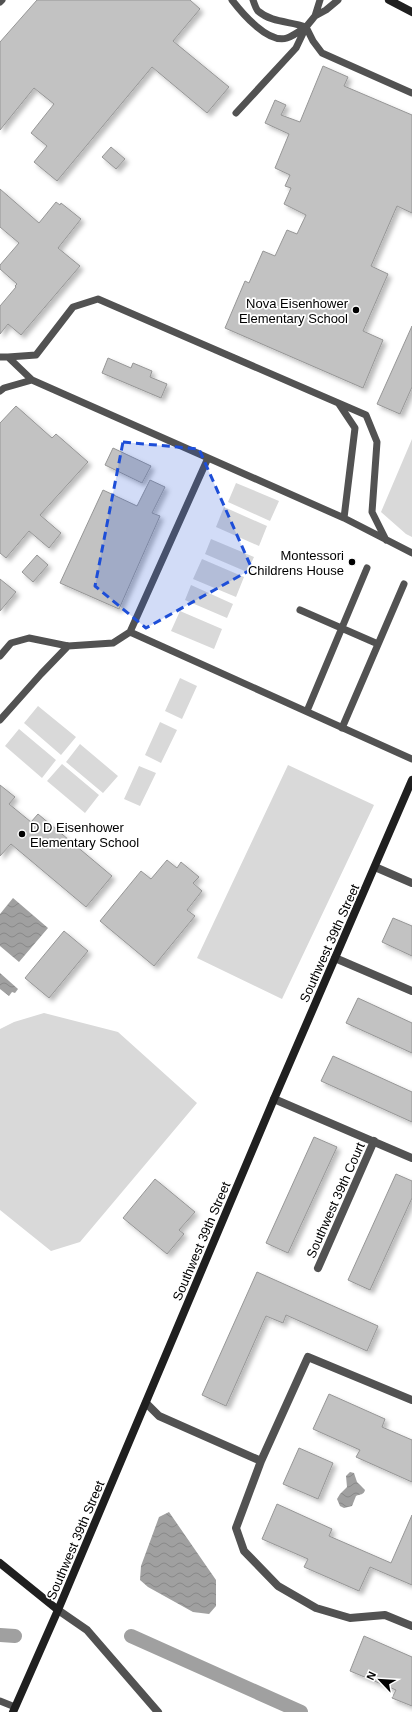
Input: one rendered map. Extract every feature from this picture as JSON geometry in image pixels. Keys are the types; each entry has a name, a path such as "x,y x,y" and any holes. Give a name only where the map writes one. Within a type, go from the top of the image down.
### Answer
{"street":[{"path":"389,0 412,12"},
{"name":"Southwest 39th Street","path":"14,1710 58,1610 274,1099 412,780"},
{"path":"375,867 412,883"},
{"path":"335,958 412,991"},
{"path":"274,1099 412,1158"},
{"name":"Southwest 39th Court","path":"318,1268 374,1141"},
{"path":"412,1400 308,1357 261,1461 236,1528 244,1551 278,1586 316,1608 350,1618 385,1615 412,1626"},
{"path":"146,1403 159,1416 261,1461"},
{"path":"0,1563 58,1610 87,1630 158,1712"}],"lane":[{"path":"232,0 247,19 271,37 285,39 306,27"},
{"path":"252,0 257,11 279,22 296,23 306,27 313,41 322,53 412,93"},
{"path":"236,113 296,48 306,27 315,16 320,0"},
{"path":"315,16 326,10 338,0"},
{"path":"0,357 36,355 73,307 98,299 366,415 377,442 372,512 386,540"},
{"path":"8,357 32,380 344,518 412,553"},
{"path":"0,391 4,388 32,380"},
{"path":"338,403 355,428 344,518"},
{"path":"0,656 10,643 29,638 68,646 112,643 130,632 208,458"},
{"path":"307,711 367,568"},
{"path":"342,728 404,584"},
{"path":"300,610 378,644"},
{"path":"130,632 412,759"},
{"path":"0,720 68,646"},
{"path":"0,1701 14,1710"}],"highlighted area":[{"path":"123,442 199,449 252,569 146,628 95,586"}],"shaded area":[{"path":"412,439 412,537 406,534 381,512"},
{"path":"236,483 279,501 270,521 228,502"},
{"path":"224,507 267,526 259,546 216,527"},
{"path":"211,539 254,557 247,572 205,554"},
{"path":"202,559 244,577 236,597 193,579"},
{"path":"191,585 233,604 227,618 185,600"},
{"path":"180,611 222,629 214,649 171,631"},
{"path":"180,678 197,686 182,719 165,711"},
{"path":"38,706 76,737 61,755 24,723"},
{"path":"160,722 177,730 161,763 145,755"},
{"path":"19,729 56,760 42,778 5,746"},
{"path":"80,744 118,776 103,793 66,762"},
{"path":"62,764 99,795 85,813 47,781"},
{"path":"288,765 374,805 282,999 197,958"},
{"path":"139,766 156,773 140,806 124,799"},
{"path":"44,1013 118,1032 197,1103 80,1242 51,1251 0,1210 0,1029 14,1022"}],"water":[{"path":"13,898 48,928 19,962 0,946 0,914"},
{"path":"0,973 18,989 15,993 12,992 9,996 0,989"},
{"path":"350,1472 354,1473 357,1482 365,1490 363,1494 356,1496 352,1506 344,1508 340,1506 337,1499 347,1487 346,1476"},
{"path":"169,1512 216,1580 216,1606 209,1614 193,1612 148,1587 140,1580 141,1566 159,1517"}],"building":[{"path":"37,0 190,0 200,9 173,41 229,87 207,113 152,67 57,181 34,162 47,146 31,133 54,104 34,88 0,130 0,42"},
{"path":"323,66 348,77 344,86 412,115 412,213 397,206 371,266 388,274 363,331 383,340 363,388 225,328 245,281 249,283 263,251 275,256 287,230 297,234 306,215 284,204 291,188 285,186 290,175 275,168 289,134 265,123 275,100 286,105 281,115 300,122"},
{"path":"111,147 125,159 116,169 102,157"},
{"path":"0,189 39,223 56,202 60,205 61,203 81,219 58,248 80,266 21,335 8,324 0,334 0,306 17,284 0,269 0,265 19,243 0,227"},
{"path":"412,326 412,387 400,414 377,404"},
{"path":"108,358 131,368 133,363 152,371 150,377 167,384 161,398 102,373"},
{"path":"16,406 52,438 56,434 88,462 40,515 61,533 49,548 29,531 6,558 0,553 0,423"},
{"path":"113,448 151,466 142,483 105,465"},
{"path":"150,480 165,487 152,513 160,516 119,609 60,583 103,490 137,506"},
{"path":"37,555 48,565 33,582 22,572"},
{"path":"0,579 16,592 0,611"},
{"path":"0,785 15,797 9,804 31,822 38,814 112,876 86,907 11,844 0,856"},
{"path":"167,860 177,868 181,862 199,877 193,883 202,891 187,910 195,916 154,966 100,921 141,871 151,879"},
{"path":"393,918 412,926 412,956 382,942"},
{"path":"64,931 88,951 49,998 25,978"},
{"path":"358,998 412,1023 412,1053 346,1023"},
{"path":"333,1056 412,1092 412,1122 321,1081"},
{"path":"314,1137 337,1147 288,1253 266,1243"},
{"path":"396,1174 412,1181 412,1198 370,1290 348,1280"},
{"path":"155,1179 195,1212 179,1230 184,1234 167,1254 123,1218"},
{"path":"257,1272 378,1326 367,1351 286,1315 283,1323 266,1316 226,1406 202,1395"},
{"path":"329,1394 385,1419 382,1427 412,1440 412,1482 356,1457 360,1450 313,1429"},
{"path":"299,1448 333,1463 318,1499 283,1484"},
{"path":"277,1504 332,1529 329,1536 391,1563 412,1515 412,1585 370,1567 359,1591 304,1567 308,1559 262,1539"},
{"path":"364,1636 412,1657 412,1706 392,1698 396,1690 350,1671"}],"waterway":[{"path":"0,1635 15,1636"},
{"path":"131,1636 301,1712"}],"place":[{"name":"Nova Eisenhower Elementary School","path":"356,310"},
{"name":"Montessori Childrens House","path":"352,562"},
{"name":"D D Eisenhower Elementary School","path":"22,834"}]}
